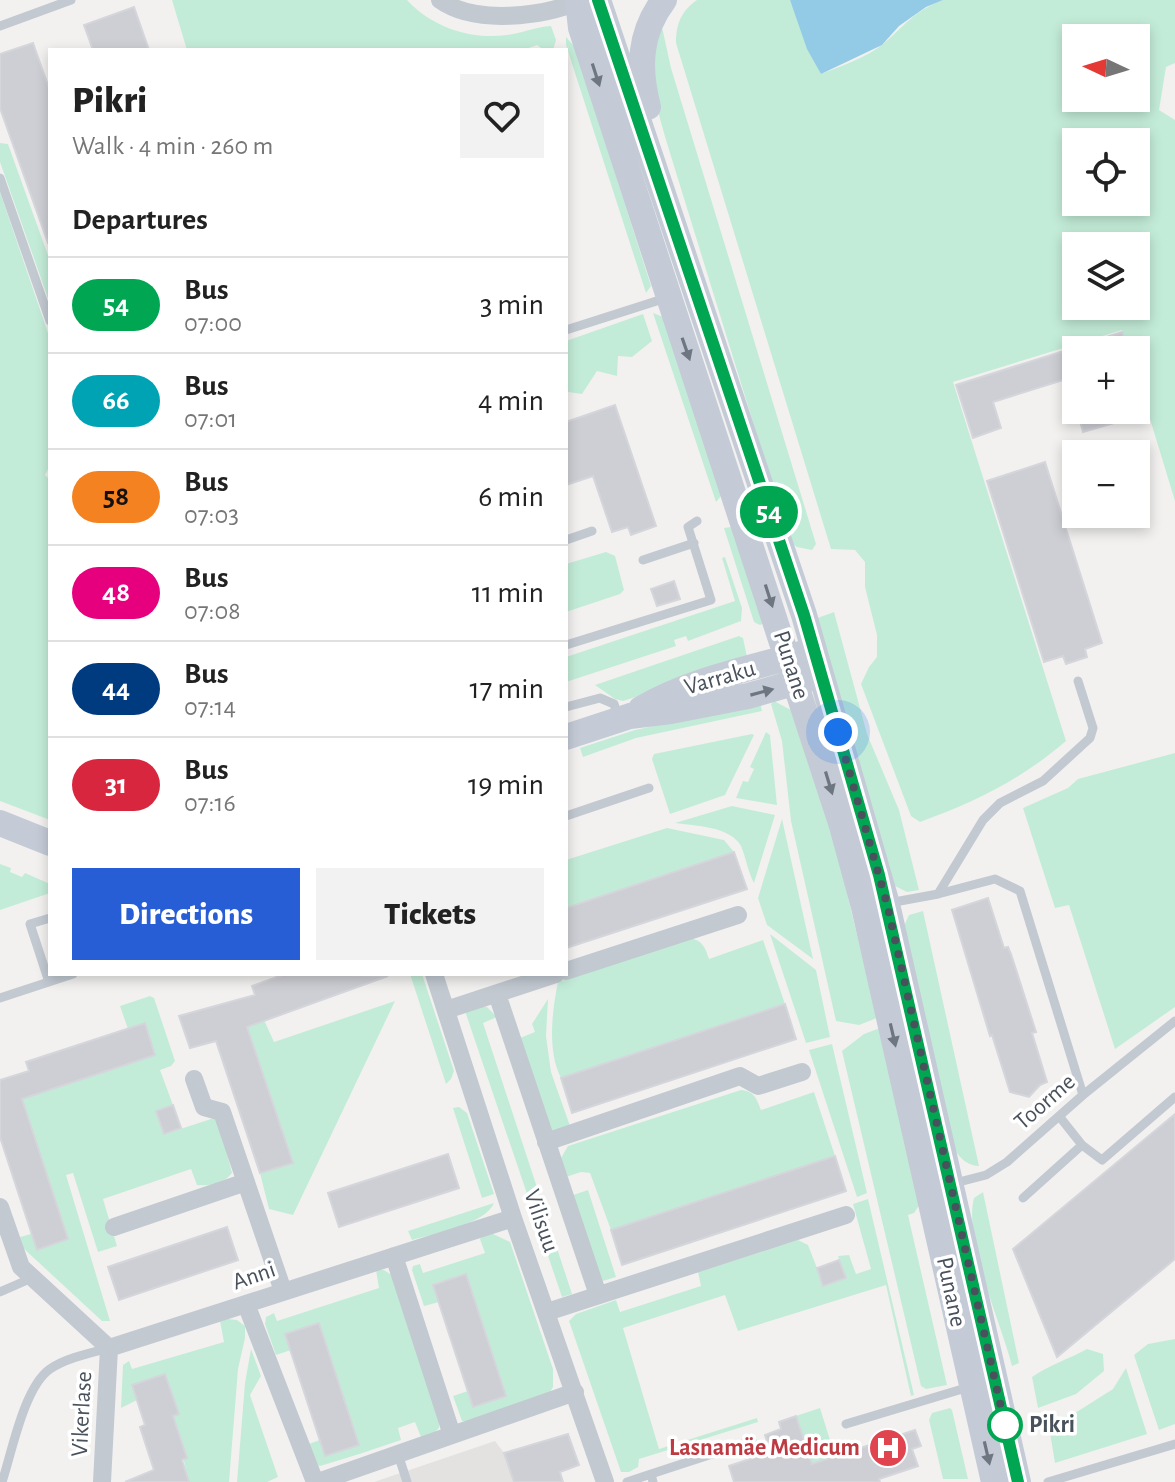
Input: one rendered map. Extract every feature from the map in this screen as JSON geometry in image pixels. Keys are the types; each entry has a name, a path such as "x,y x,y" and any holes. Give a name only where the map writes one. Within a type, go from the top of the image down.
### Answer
{"main road":[{"name":"Punane","path":"584,0 663,189 696,290 806,666 842,826 875,905 984,1383 1018,1482"},
{"name":"Punane","path":"584,0 581,28 668,297 806,666"},
{"path":"663,189 640,62 644,37 653,14 664,0"},
{"name":"Varraku","path":"568,736 624,717 748,696 806,666"},
{"path":"0,823 48,842"},
{"name":"Punane","path":"984,1383 994,1482"}],"street":[{"path":"440,0 472,14 502,17 584,0"},
{"path":"568,970 738,915"},
{"name":"Vilisuu","path":"435,976 513,1218 605,1482"},
{"path":"446,1010 550,976"},
{"path":"497,994 598,1295"},
{"path":"546,1142 740,1076 758,1086 802,1072"},
{"path":"194,1079 204,1107 222,1112 283,1291"},
{"path":"114,1227 246,1182"},
{"path":"0,1207 21,1267 109,1348"},
{"path":"547,1312 846,1215"},
{"name":"Anni","path":"109,1348 513,1218"},
{"path":"394,1256 452,1435"},
{"path":"246,1304 316,1482 575,1392"},
{"name":"Vikerlase","path":"104,1477 109,1348"}],"lane":[{"path":"0,26 71,0"},
{"path":"0,178 48,315"},
{"path":"568,329 696,290"},
{"path":"568,644 711,600 688,527 697,521"},
{"path":"568,539 592,531"},
{"path":"643,560 694,543"},
{"path":"938,894 983,820 1000,803 1043,781 1090,738 1093,728 1078,681"},
{"path":"568,706 600,698 614,704 624,717"},
{"path":"568,815 649,788"},
{"path":"875,905 938,894 995,879 1020,891 1083,1095"},
{"path":"48,919 30,924 49,982"},
{"path":"0,998 67,976"},
{"name":"Toorme","path":"940,1187 986,1175 1007,1162 1083,1095 1175,1021"},
{"path":"1059,1116 1082,1145 1102,1160 1175,1097"},
{"path":"1023,1198 1082,1145"},
{"path":"0,1292 32,1278"},
{"path":"2,1482 26,1406 42,1378 51,1369 109,1348"},
{"path":"846,1424 984,1383"},
{"path":"627,1482 652,1478 752,1441"},
{"path":"1048,1482 1175,1444"},
{"path":"398,1454 407,1482"}],"shaded area":[{"path":"495,1441 504,1453 514,1482 374,1482"}],"green space":[{"path":"172,0 407,0 428,18 452,30 493,36 551,26 556,40 554,48 537,45 529,48 186,48"},
{"path":"697,0 790,0 821,74 869,53 916,14 943,0 1175,0 1175,63 1166,67 1159,110 1175,120 1175,501 1150,419 1150,336 1124,336 1122,330 1102,336 1062,336 1062,348 953,382 1066,741 997,789 920,822 911,816 861,684 877,657 877,635 865,587 865,562 855,550 831,549 676,43 680,18"},
{"path":"662,27 671,68 816,544 812,550 790,542 666,140 649,80 648,61"},
{"path":"566,37 575,47 651,286 646,293 568,48"},
{"path":"0,143 8,144 48,255 48,298 0,162"},
{"path":"0,192 48,333 48,469 45,475 48,478 48,819 0,801"},
{"path":"653,313 663,317 721,496 716,502"},
{"path":"643,314 652,341 632,357 618,356 617,376 597,371 582,394 568,392 568,340"},
{"path":"731,527 767,622 760,625 754,622 724,528"},
{"path":"606,552 615,556 624,590 568,611 568,563"},
{"path":"725,557 742,608 741,621 688,641 686,636 674,640 676,646 568,681 568,656 735,601 722,558"},
{"path":"834,612 867,734 899,810 919,890 907,892 895,886 815,619"},
{"path":"739,636 743,638 748,662 623,701 595,685"},
{"path":"774,701 791,710 826,806 877,1018 859,1025 836,1021 791,821 782,741 771,704"},
{"path":"760,703 762,711 636,738 583,757 580,748 635,730"},
{"path":"766,732 770,735 777,805 736,798 743,781 748,782 754,769 750,767"},
{"path":"752,734 725,795 670,814 652,759 654,754"},
{"path":"1175,753 1175,1007 1115,1049 1069,905 1055,908 1023,808 1068,788 1078,779"},
{"path":"732,806 775,815 754,883 736,839 711,828 675,823"},
{"path":"782,819 813,959 767,925 758,898"},
{"path":"667,828 724,840 734,852 568,907 568,859"},
{"path":"0,864 22,877 25,873 48,883 48,894 0,910"},
{"path":"923,911 979,1166 965,1161 955,1150 904,926 909,915"},
{"path":"770,934 816,970 830,1037 806,1043"},
{"path":"690,938 703,945 709,959 763,940 785,1004 561,1078 552,1043 558,982"},
{"path":"411,976 423,976 454,1071 446,1084"},
{"path":"150,996 154,998 175,1061 160,1070 173,1105 156,1111 165,1134 214,1118 219,1122 232,1173 216,1184 197,1185 191,1169 103,1199 117,1246 98,1252 73,1173 66,1175 110,1321 102,1321 22,1247 20,1237 31,1234 37,1249 67,1239 19,1090 37,1094 155,1055 145,1024 128,1029 120,1006"},
{"path":"548,999 546,1036 551,1072 570,1126 550,1132 520,1038 535,1032 532,1024"},
{"path":"395,1001 293,1215 269,1209 260,1173 293,1163 243,1016 264,1020 274,1042"},
{"path":"487,1007 497,1017 483,1023 572,1294 562,1297 465,1011"},
{"path":"880,1028 920,1204 914,1213 908,1215 947,1385 926,1389 921,1386 842,1051 864,1034"},
{"path":"832,1044 867,1193 857,1197 809,1050"},
{"path":"741,1090 754,1096 761,1110 814,1092 835,1156 611,1230 590,1173 581,1172 566,1177 561,1158 568,1146"},
{"path":"459,1107 467,1113 494,1194 482,1198 453,1108"},
{"path":"588,1190 616,1277 603,1281 573,1195"},
{"path":"983,1192 1019,1363 1012,1366 974,1236 974,1198"},
{"path":"868,1199 914,1395 911,1396 886,1285 738,1331 725,1295 623,1328 659,1449 757,1418 758,1422 639,1459 638,1467 621,1472 569,1321 576,1314 616,1300 620,1312 701,1286 698,1272 798,1240 808,1245 824,1286 846,1278 838,1256 849,1255 856,1274 871,1269 853,1204"},
{"path":"494,1203 481,1217 458,1227 412,1240 408,1231"},
{"path":"491,1233 510,1242 553,1369 553,1387 550,1392 467,1422 462,1421 453,1396 468,1391 473,1407 506,1396 466,1274 433,1284 439,1302 424,1306 412,1270 413,1266 420,1264 423,1273 485,1253 480,1239 482,1235"},
{"path":"376,1270 384,1270 393,1276 439,1428 421,1437 415,1422 398,1428 401,1440 320,1466 312,1464 306,1445 320,1440 359,1444 319,1323 286,1333 291,1350 276,1355 265,1324 266,1317 274,1313 277,1321 379,1288"},
{"path":"237,1320 245,1326 238,1369 229,1482 189,1482 173,1416 178,1414 165,1374 132,1385 137,1400 121,1408 123,1365 129,1361 132,1369 224,1342 220,1321"},
{"path":"1175,1339 1175,1424 1159,1430 1134,1355 1148,1344"},
{"path":"251,1349 261,1376 250,1395 278,1477 267,1482 237,1482 245,1383"},
{"path":"1087,1349 1103,1354 1104,1371 1076,1394 1038,1408 1032,1377"},
{"path":"1126,1368 1147,1434 1055,1463 1048,1421 1075,1413 1113,1389"},
{"path":"820,1408 835,1456 812,1464 796,1416"},
{"path":"950,1408 968,1479 943,1479 929,1420 932,1413"}],"water":[{"path":"790,0 943,0 926,7 899,26 882,45 821,74 807,49"}],"building":[{"path":"134,7 148,48 92,48 84,25"},
{"path":"33,43 48,85 48,243 0,108 0,54"},
{"path":"1062,351 1062,380 993,402 1001,428 973,438 956,385"},
{"path":"615,405 656,526 631,535 628,527 612,532 593,476 568,484 568,421"},
{"path":"1081,424 1111,424 1083,432"},
{"path":"1045,462 1062,516 1062,528 1066,528 1102,643 1085,649 1087,657 1066,664 1063,656 1044,662 987,481"},
{"path":"674,581 680,599 657,606 651,589"},
{"path":"734,852 747,889 568,947 568,907"},
{"path":"988,898 1004,948 1008,947 1011,954 1036,1032 1032,1033 1047,1082 1029,1097 1010,1092 952,910"},
{"path":"280,976 388,976 247,1027 293,1163 260,1173 216,1041 190,1048 179,1016 255,995 252,986"},
{"path":"785,1004 796,1039 572,1113 561,1078"},
{"path":"145,1023 155,1055 22,1099 68,1239 37,1250 0,1137 0,1080 29,1071 26,1062"},
{"path":"173,1105 181,1128 164,1134 156,1111"},
{"path":"1175,1114 1175,1259 1057,1357 1013,1249"},
{"path":"448,1154 459,1188 339,1227 328,1193"},
{"path":"835,1156 846,1191 622,1265 611,1230"},
{"path":"227,1227 238,1260 119,1300 108,1267"},
{"path":"839,1260 846,1278 823,1286 817,1268"},
{"path":"466,1274 506,1396 473,1407 433,1285"},
{"path":"319,1323 359,1445 325,1456 285,1334"},
{"path":"165,1374 179,1414 173,1416 187,1458 182,1460 189,1482 125,1482 154,1470 140,1427 145,1425 132,1385"},
{"name":"Lasnamäe Medicum","path":"796,1416 812,1464 915,1430 921,1446 912,1449 918,1466 879,1479 880,1482 734,1482 729,1466 771,1452 765,1435 781,1429 779,1422"},
{"path":"568,1434 579,1465 560,1472 563,1482 514,1482 504,1453"}],"bus line":[{"name":"54","path":"598,0 804,615 879,875 1018,1482"}],"place":[{"name":"Pikri","path":"1005,1425"},
{"name":"Lasnamäe Medicum","path":"888,1448"}],"route":[{"path":"838,732 887,904 1005,1425"}]}
